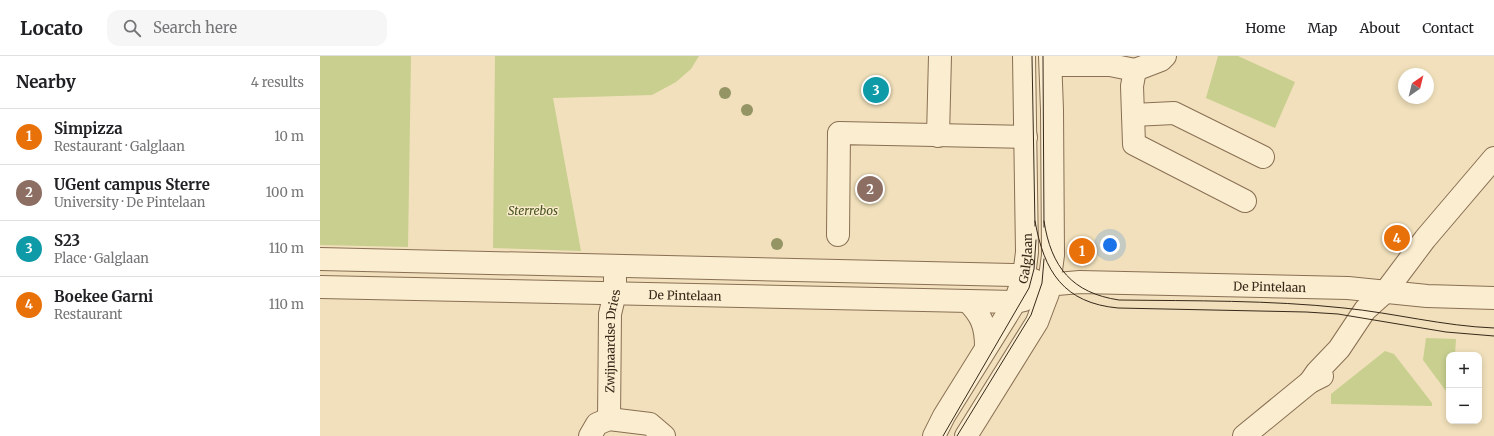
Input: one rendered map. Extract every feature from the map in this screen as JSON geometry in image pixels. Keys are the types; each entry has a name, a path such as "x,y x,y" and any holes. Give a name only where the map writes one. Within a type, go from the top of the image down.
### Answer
{"street":[{"path":"938,136 940,56"},
{"name":"Galglaan","path":"934,436 1014,302 1024,276 1027,252 1024,56"},
{"path":"966,436 1037,322 1044,306 1053,255 1052,110 1050,61 1110,65 1135,70 1161,60 1164,56"},
{"path":"1135,70 1132,86 1134,144 1245,201"},
{"path":"1133,115 1174,113 1263,157"},
{"path":"838,235 839,133 1026,137"},
{"path":"1244,436 1310,382 1324,376 1355,347 1379,313 1386,291 1425,239 1494,158"},
{"name":"De Pintelaan","path":"320,259 1024,276 1047,285"},
{"name":"Zwijnaardse Dries","path":"609,419 610,314 615,293 614,265"},
{"name":"De Pintelaan","path":"320,287 1014,302 1024,300 1038,288 1047,285 1080,282 1348,288 1427,296 1494,298"},
{"path":"967,301 984,321 986,347"},
{"path":"590,436 597,424 609,419 650,424 660,432"}],"green space":[{"path":"320,56 411,56 408,247 320,245"},
{"name":"Sterrebos","path":"495,56 699,56 691,69 676,82 652,95 553,98 581,251 493,248"},
{"path":"1218,56 1238,56 1295,82 1275,128 1206,98"},
{"path":"1426,338 1456,339 1455,352 1446,352 1446,391 1423,360"},
{"path":"1385,351 1394,354 1432,403 1432,406 1331,404 1331,394"}],"tram line":[{"path":"1032,56 1035,226"},
{"path":"1043,56 1044,227"},
{"path":"1035,221 1044,255 1051,270 1060,282 1070,292 1099,305 1118,308 1338,314 1446,332 1494,336"},
{"path":"1044,221 1052,252 1066,275 1076,284 1088,291 1119,300 1232,301 1316,305 1363,310 1456,325 1494,328"},
{"path":"943,436 1029,288 1034,269 1036,240"},
{"path":"957,436 1031,315 1042,283 1044,259"}],"place":[{"name":"S23","path":"876,90"},
{"name":"UGent campus Sterre","path":"870,189"},
{"name":"Boekee Garni","path":"1397,238"},
{"name":"Simpizza","path":"1082,251"}]}
